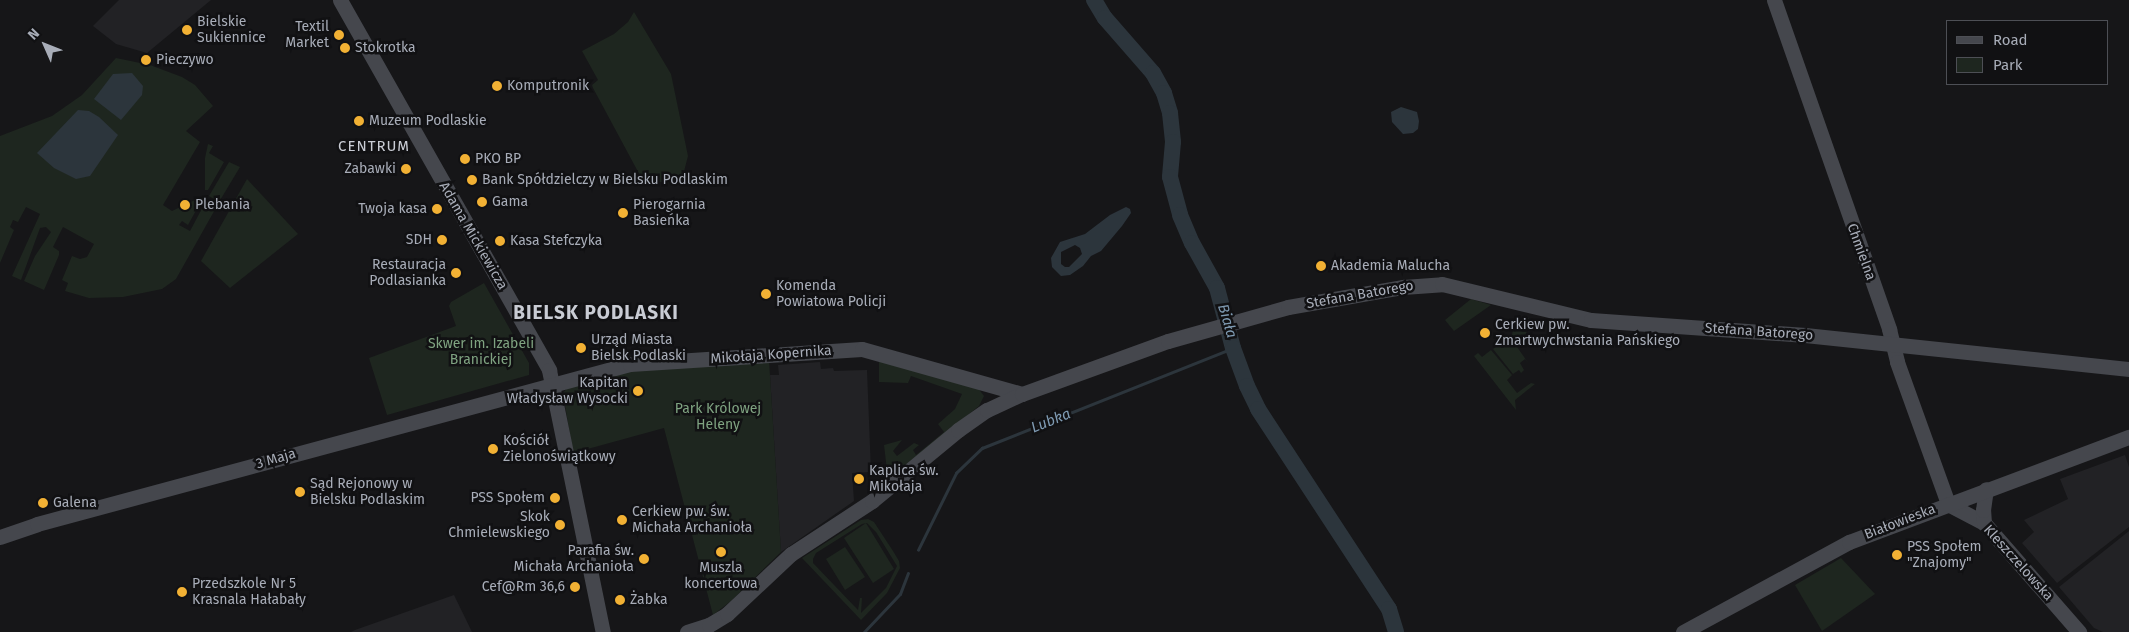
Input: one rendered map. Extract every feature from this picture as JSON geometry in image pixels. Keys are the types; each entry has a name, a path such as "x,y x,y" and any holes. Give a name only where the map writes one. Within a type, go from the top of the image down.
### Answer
{"street":[{"name":"Adama Mickiewicza","path":"340,0 545,362 553,384 603,632"},
{"name":"Chmielna","path":"1774,0 1897,362 1948,504"},
{"name":"Stefana Batorego","path":"1022,394 1202,330 1288,307 1434,284 1454,286 1591,320 1786,333 2129,369"},
{"name":"Mikołaja Kopernika","path":"553,384 630,364 854,349 869,350 1022,394"},
{"name":"3 Maja","path":"0,538 37,524 553,384"},
{"path":"986,385 987,410"},
{"path":"687,632 709,625 727,614 791,554 872,501 958,430 987,410 1022,394"},
{"name":"Białowieska","path":"1683,632 1849,542 2129,437"},
{"path":"1984,523 1983,510 1986,490"},
{"name":"Kleszczelowska","path":"1948,504 1984,523 2079,632"}],"shaded area":[{"path":"119,0 211,0 147,53 116,44 93,26"},
{"path":"132,73 143,86 142,95 121,120 94,99 113,74"},
{"path":"1401,107 1417,112 1418,129 1413,133 1403,134 1392,122 1391,112"},
{"path":"78,110 89,111 99,117 118,135 90,176 76,179 54,168 37,153"},
{"path":"1126,207 1130,209 1131,213 1101,251 1091,256 1083,266 1070,275 1061,276 1052,267 1051,258 1060,242 1085,234 1110,215","holes":["1075,245 1080,248 1082,254 1069,267 1061,264 1061,252"]},
{"path":"820,362 821,369 833,368 834,371 867,370 871,472 852,473 854,501 781,552 770,375 779,375 778,365"},
{"path":"2125,455 2129,467 2129,527 2057,583 2022,543 2034,532 2024,520 2068,499 2060,479"},
{"path":"2129,531 2129,632 2103,632 2094,628 2059,587"},
{"path":"454,595 472,632 351,632 355,630"}],"green space":[{"path":"634,12 671,74 688,156 681,183 643,181 593,88 592,85 598,80 582,51 614,34 628,22"},
{"path":"116,58 150,65 182,77 195,85 213,106 186,131 200,142 163,205 172,211 199,198 197,202 199,205 188,225 182,221 179,225 190,231 206,201 217,206 176,279 162,289 123,297 89,298 65,291 68,283 62,280 72,256 80,259 87,257 94,244 63,227 53,247 59,251 59,255 44,290 24,281 35,256 51,232 46,227 40,228 21,280 12,276 40,214 26,207 18,222 13,220 10,227 14,230 0,263 0,136 52,116 82,95"},
{"path":"208,144 213,146 209,153 224,162 208,190 205,190 205,158"},
{"path":"229,162 240,167 219,202 209,196"},
{"path":"247,179 298,234 230,288 201,261"},
{"name":"Skwer im. Izabeli Branickiej","path":"484,283 529,363 529,375 387,415 369,358 456,326 449,306 451,302"},
{"path":"1471,299 1491,305 1454,331 1445,320"},
{"path":"1529,318 1525,341 1519,346 1512,335 1514,324"},
{"path":"1510,337 1529,364 1525,359 1520,363 1524,370 1521,373 1519,370 1513,374 1493,349"},
{"path":"1491,350 1512,375 1507,380 1517,393 1531,383 1535,384 1515,400 1516,410 1474,356 1478,353 1482,357"},
{"name":"Park Królowej Heleny","path":"769,360 781,552 731,601 713,615 664,428 573,453 563,393 567,388 631,369"},
{"path":"879,361 978,388 984,396 979,406 888,479 884,445 902,440 893,451 897,456 914,443 919,445 913,450 916,455 944,432 938,424 955,409 962,394 911,376 908,383 879,382"},
{"path":"868,519 874,522 899,561 900,568 887,593 861,620 802,558 861,520","holes":["867,523 876,532 897,566 886,588 861,613 862,598 860,598 858,610 813,563 813,559 816,553 862,524"]},
{"path":"866,523 894,569 873,583 844,538"},
{"path":"845,547 865,577 845,590 826,559"},
{"path":"1841,558 1875,594 1822,631 1795,585"}],"waterway":[{"name":"Biała","path":"1094,0 1105,18 1153,73 1164,93 1170,113 1173,142 1170,177 1180,215 1192,243 1217,288 1233,348 1247,386 1258,409 1389,609 1396,632"},
{"name":"Lubka","path":"918,550 956,473 982,448 1233,348"},
{"name":"Lubka","path":"864,632 900,594 908,573"}],"place":[{"name":"Bielskie Sukiennice","path":"187,30"},
{"name":"Textil Market","path":"339,35"},
{"name":"Stokrotka","path":"345,48"},
{"name":"Pieczywo","path":"146,60"},
{"name":"Komputronik","path":"497,86"},
{"name":"Muzeum Podlaskie","path":"359,121"},
{"name":"PKO BP","path":"465,159"},
{"name":"Zabawki","path":"406,169"},
{"name":"Bank Spółdzielczy w Bielsku Podlaskim","path":"472,180"},
{"name":"Gama","path":"482,202"},
{"name":"Plebania","path":"185,205"},
{"name":"Twoja kasa","path":"437,209"},
{"name":"Pierogarnia Basieńka","path":"623,213"},
{"name":"SDH","path":"442,240"},
{"name":"Kasa Stefczyka","path":"500,241"},
{"name":"Akademia Malucha","path":"1321,266"},
{"name":"Restauracja Podlasianka","path":"456,273"},
{"name":"Komenda Powiatowa Policji","path":"766,294"},
{"name":"Cerkiew pw. Zmartwychwstania Pańskiego","path":"1485,333"},
{"name":"Urząd Miasta Bielsk Podlaski","path":"581,348"},
{"name":"Kapitan Władysław Wysocki","path":"638,391"},
{"name":"Kościół Zielonoświątkowy","path":"493,449"},
{"name":"Kaplica św. Mikołaja","path":"859,479"},
{"name":"Sąd Rejonowy w Bielsku Podlaskim","path":"300,492"},
{"name":"PSS Społem","path":"555,498"},
{"name":"Galena","path":"43,503"},
{"name":"Cerkiew pw. św. Michała Archanioła","path":"622,520"},
{"name":"Skok Chmielewskiego","path":"560,525"},
{"name":"Muszla koncertowa","path":"721,552"},
{"name":"PSS Społem \"Znajomy\"","path":"1897,555"},
{"name":"Parafia św. Michała Archanioła","path":"644,559"},
{"name":"Cef@Rm 36,6","path":"575,587"},
{"name":"Przedszkole Nr 5 Krasnala Hałabały","path":"182,592"},
{"name":"Żabka","path":"620,600"}],"district":[{"name":"CENTRUM","path":"374,147"},
{"name":"BIELSK PODLASKI","path":"596,313"}]}
